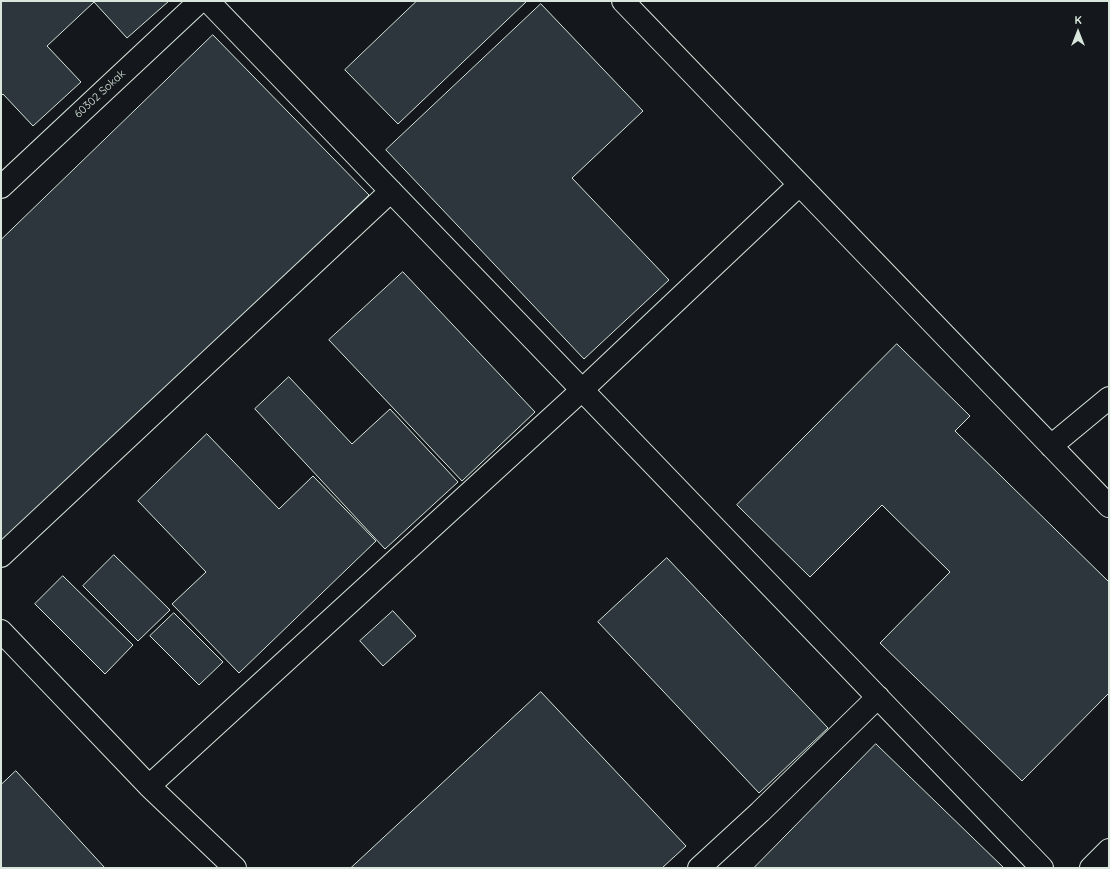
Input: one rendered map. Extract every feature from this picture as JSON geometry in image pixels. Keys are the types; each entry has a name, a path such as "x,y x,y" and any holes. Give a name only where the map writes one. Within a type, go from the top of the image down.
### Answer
{"street":[{"name":"60302 Sokak","path":"1,187 200,1"},
{"path":"208,1 1042,868"},
{"path":"632,5 799,185 1109,506"},
{"path":"149,786 582,390 799,185"},
{"path":"1,556 391,191"},
{"path":"1051,446 1109,398"},
{"path":"1,631 149,786 235,868"},
{"path":"699,868 760,812 878,697"},
{"path":"1091,868 1109,850"}],"building":[{"path":"1,1 169,1 127,38 94,2 47,46 81,82 33,126 3,94 1,96"},
{"path":"417,1 527,1 398,124 345,70"},
{"path":"541,4 643,111 572,178 669,280 584,359 386,150"},
{"path":"213,35 369,195 3,549 1,547 1,240"},
{"path":"403,272 535,412 462,481 329,340"},
{"path":"897,344 970,416 955,431 1109,582 1109,693 1022,781 880,643 950,572 882,505 810,577 737,505"},
{"path":"289,377 352,444 390,409 458,482 385,549 255,409"},
{"path":"207,434 279,509 313,476 376,541 239,673 172,604 206,572 138,501"},
{"path":"114,555 170,610 138,641 83,586"},
{"path":"667,558 828,728 759,793 598,622"},
{"path":"63,576 133,645 105,674 35,604"},
{"path":"393,611 416,636 383,666 360,641"},
{"path":"174,613 223,662 199,685 150,636"},
{"path":"541,692 686,846 662,868 351,868"},
{"path":"876,744 1004,868 754,868"},
{"path":"16,771 105,868 1,868 1,785"}]}
